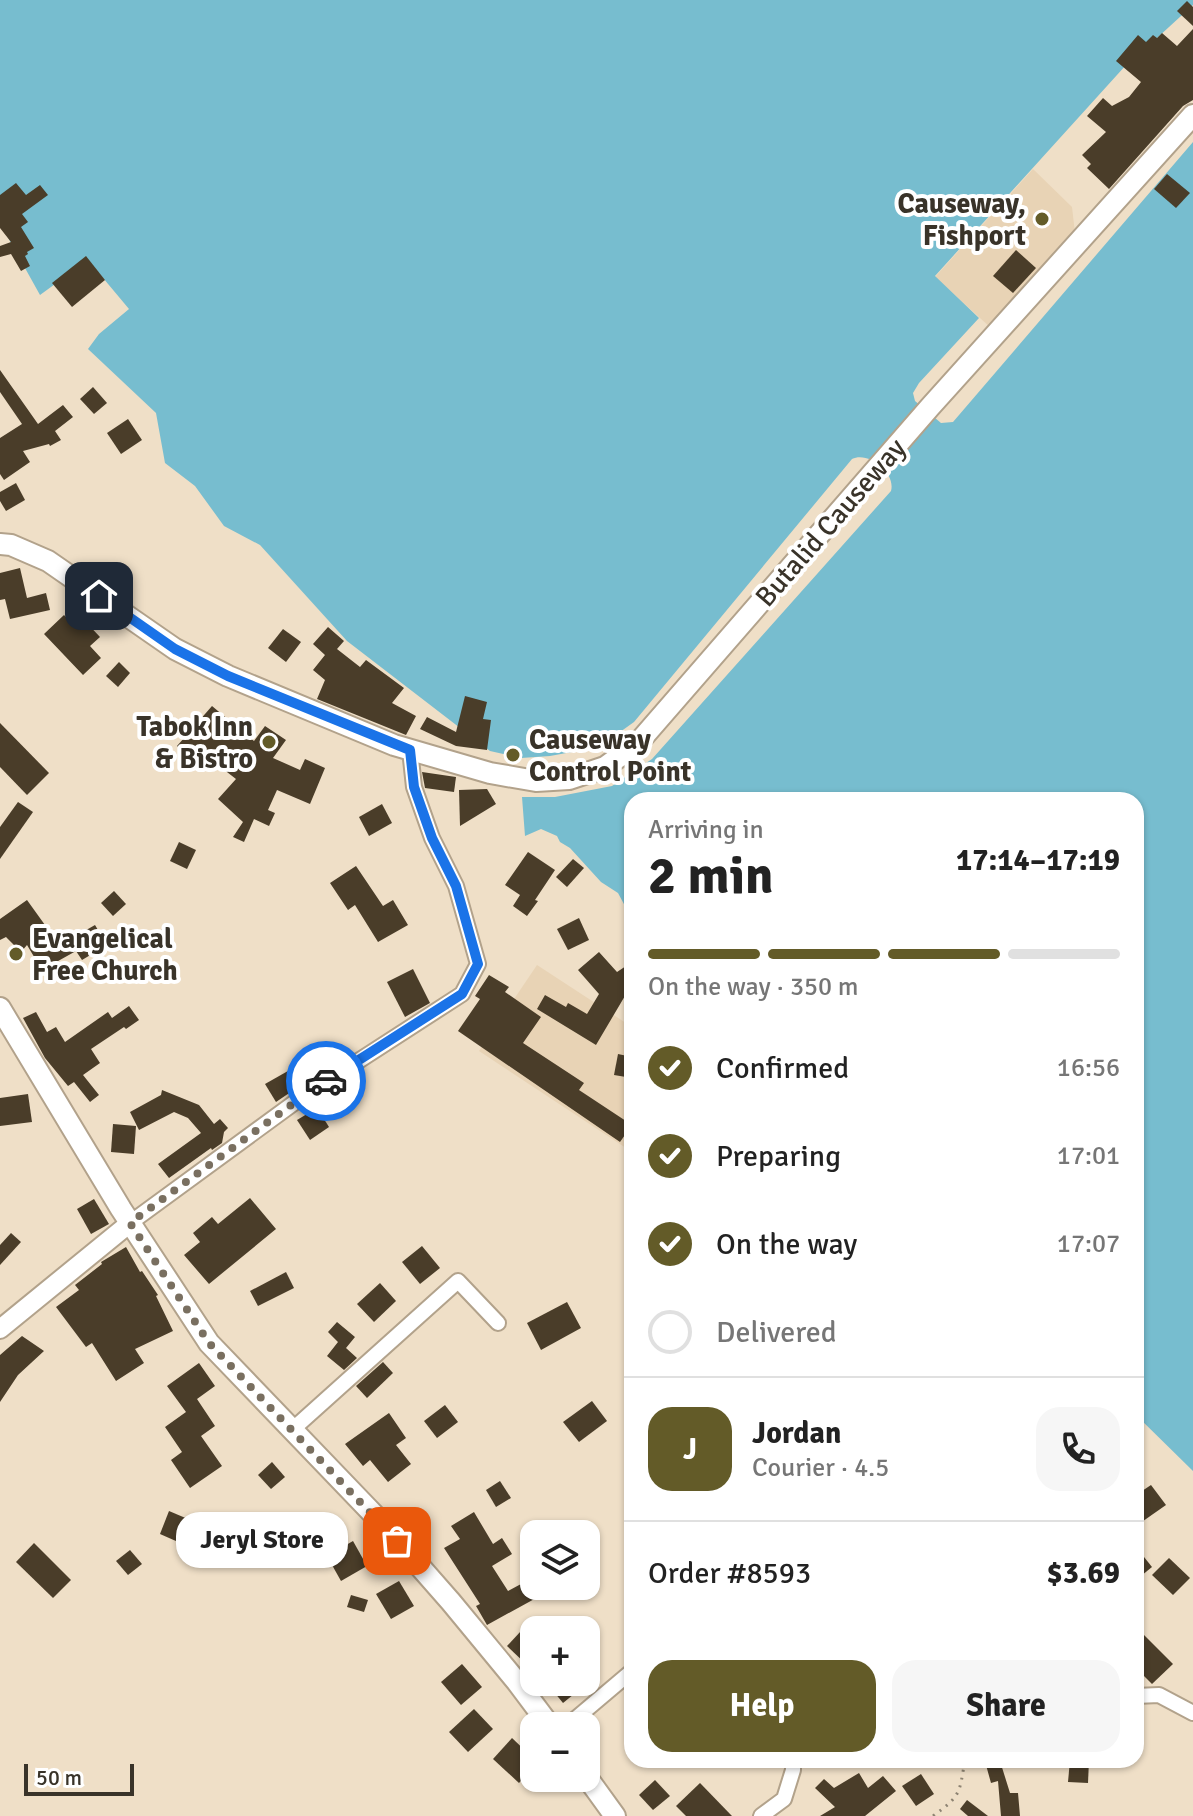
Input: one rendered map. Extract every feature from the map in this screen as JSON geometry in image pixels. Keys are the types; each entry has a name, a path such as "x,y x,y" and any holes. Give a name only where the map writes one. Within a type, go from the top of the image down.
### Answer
{"main road":[{"name":"Butalid Causeway","path":"0,544 11,545 48,561 175,649 228,676 410,750 490,773 536,781 569,779 605,767 638,743 930,407 1189,119"},
{"path":"0,1008 130,1223 209,1343 379,1520 451,1602 540,1712"},
{"path":"598,1792 615,1816"}],"street":[{"path":"0,1329 130,1223 298,1100 462,994 478,964 456,886 432,838 414,787 410,750"},
{"path":"292,1430 458,1281 498,1323"},
{"path":"584,1712 624,1678"},
{"path":"1144,1696 1159,1695 1193,1713"},
{"path":"761,1816 784,1799 793,1768"}],"path":[{"path":"933,1816 954,1801 964,1777 963,1768"}],"shaded area":[{"path":"1033,169 1072,207 1075,233 991,328 935,277"},
{"path":"537,965 624,1022 624,1147 479,1051"}],"water":[{"path":"0,0 1193,0 1193,5 1136,54 935,276 979,318 913,393 915,401 941,423 953,422 1193,142 1193,1471 1144,1423 1144,792 624,792 624,904 618,893 601,882 557,836 541,829 525,836 522,797 555,797 612,786 652,759 891,491 889,477 880,465 866,458 852,459 634,722 599,747 521,758 490,751 347,641 260,545 224,526 195,486 165,463 156,413 88,349 99,334 129,309 88,260 40,295 0,223"}],"building":[{"path":"1187,1 1193,7 1193,26 1177,11"},
{"path":"1193,29 1193,100 1183,106 1109,189 1087,168 1091,164 1082,155 1106,132 1087,116 1103,98 1112,106 1129,97 1141,82 1116,61 1138,35 1146,42 1153,35 1157,38 1162,33 1177,46"},
{"path":"1167,174 1190,193 1176,208 1154,189"},
{"path":"16,183 26,195 40,185 48,195 22,214 28,222 21,227 34,248 25,256 30,266 21,271 11,254 0,257 0,246 11,242 0,228 0,195"},
{"path":"1016,250 1036,268 1013,293 993,276"},
{"path":"86,256 105,280 72,307 52,283"},
{"path":"0,370 38,424 63,405 73,417 55,431 61,440 50,446 23,451 30,462 4,480 0,474 0,438 22,424 0,392"},
{"path":"93,387 107,403 94,414 80,399"},
{"path":"128,419 142,440 121,454 107,433"},
{"path":"16,483 25,500 6,511 0,501 0,492"},
{"path":"20,568 27,598 46,593 50,610 10,619 5,599 0,600 0,573"},
{"path":"64,615 74,626 82,618 100,637 90,646 101,658 83,675 44,634"},
{"path":"328,627 344,641 337,649 360,667 366,660 404,688 392,703 416,716 406,735 317,699 325,680 313,670 325,655 313,644"},
{"path":"283,629 301,642 286,662 268,648"},
{"path":"119,662 130,673 118,687 106,676"},
{"path":"465,696 487,702 483,719 491,720 487,750 456,746 420,729 427,717 456,732"},
{"path":"212,706 254,741 265,726 286,740 273,758 300,770 305,759 325,768 310,804 277,790 268,810 275,813 269,826 254,819 244,842 233,837 243,822 218,799 236,779 214,762 206,771 177,746"},
{"path":"0,723 49,773 27,795 0,767"},
{"path":"422,772 456,777 454,792 425,788"},
{"path":"487,789 496,804 460,826 459,790"},
{"path":"18,802 33,812 0,859 0,827"},
{"path":"382,804 392,823 369,836 359,817"},
{"path":"179,842 196,850 187,869 170,861"},
{"path":"528,852 555,870 527,916 513,906 520,895 505,885"},
{"path":"573,859 584,868 567,887 556,877"},
{"path":"356,866 383,906 393,900 408,925 378,942 355,905 348,910 330,883"},
{"path":"114,891 126,904 113,916 101,903"},
{"path":"27,900 60,945 95,925 107,945 82,960 76,951 42,970 27,945 21,952 6,937 0,940 0,919"},
{"path":"579,918 589,940 568,950 557,929"},
{"path":"166,928 173,943 155,951 148,935"},
{"path":"599,952 617,972 624,967 624,998 596,1045 537,1009 545,995 587,1014 599,994 578,970"},
{"path":"413,969 430,1003 405,1017 387,982"},
{"path":"489,975 509,987 505,992 541,1017 523,1043 584,1083 579,1090 624,1120 624,1136 620,1142 458,1031 480,999 475,996"},
{"path":"129,1006 139,1020 91,1049 100,1063 83,1075 99,1095 90,1102 74,1082 68,1086 45,1058 23,1018 36,1012 47,1032 56,1027 65,1042 108,1012 112,1018"},
{"path":"618,1054 624,1055 624,1077 614,1075"},
{"path":"295,1067 304,1083 276,1102 265,1084"},
{"path":"162,1090 199,1105 214,1124 220,1119 228,1128 222,1143 169,1178 158,1164 201,1133 188,1118 174,1112 139,1130 130,1112 161,1095"},
{"path":"28,1094 32,1122 0,1126 0,1098"},
{"path":"317,1108 329,1127 310,1140 297,1120"},
{"path":"113,1124 136,1126 134,1154 111,1152"},
{"path":"250,1198 276,1229 209,1284 184,1255 200,1242 193,1233 212,1217 218,1224"},
{"path":"94,1199 109,1224 91,1234 77,1209"},
{"path":"11,1233 21,1242 0,1265 0,1245"},
{"path":"422,1246 440,1268 420,1284 402,1262"},
{"path":"126,1247 158,1295 173,1331 135,1349 144,1363 116,1381 92,1343 86,1347 56,1307 79,1290 75,1285 101,1262"},
{"path":"286,1272 294,1288 258,1306 250,1291"},
{"path":"380,1283 396,1301 374,1322 357,1304"},
{"path":"567,1302 581,1328 541,1350 527,1323"},
{"path":"337,1322 355,1337 346,1348 357,1358 344,1370 327,1356 338,1342 328,1332"},
{"path":"22,1336 44,1351 18,1375 0,1402 0,1355"},
{"path":"383,1362 393,1373 367,1398 356,1386"},
{"path":"199,1363 215,1386 197,1399 215,1426 201,1436 222,1466 190,1488 171,1460 182,1452 165,1427 186,1412 167,1386"},
{"path":"592,1401 607,1421 579,1442 563,1422"},
{"path":"445,1405 458,1422 437,1438 424,1421"},
{"path":"389,1413 406,1438 396,1445 411,1464 388,1482 370,1460 363,1466 345,1444"},
{"path":"272,1462 285,1477 271,1489 258,1475"},
{"path":"500,1481 511,1498 496,1507 486,1490"},
{"path":"1151,1485 1166,1505 1144,1520 1144,1490"},
{"path":"169,1511 195,1522 185,1545 160,1534"},
{"path":"474,1512 493,1544 502,1538 512,1554 492,1566 508,1591 520,1585 520,1600 533,1600 487,1625 476,1606 480,1604 444,1548 460,1539 451,1526"},
{"path":"353,1541 367,1566 341,1581 327,1556"},
{"path":"34,1543 71,1580 53,1598 16,1562"},
{"path":"130,1550 142,1564 128,1575 116,1561"},
{"path":"1144,1557 1152,1567 1144,1574"},
{"path":"1169,1558 1190,1578 1173,1595 1152,1575"},
{"path":"399,1581 414,1606 391,1619 376,1594"},
{"path":"351,1595 368,1600 364,1612 347,1607"},
{"path":"520,1632 520,1658 507,1646"},
{"path":"1144,1635 1173,1664 1152,1684 1144,1676"},
{"path":"462,1664 482,1687 461,1705 441,1682"},
{"path":"557,1696 572,1696 563,1703"},
{"path":"474,1709 493,1729 468,1752 449,1732"},
{"path":"512,1738 520,1746 519,1783 493,1759"},
{"path":"987,1768 1002,1768 1010,1793 1018,1793 1020,1816 1001,1816 998,1781 991,1783"},
{"path":"1069,1768 1089,1768 1088,1783 1068,1782"},
{"path":"859,1773 868,1788 883,1776 896,1791 865,1816 820,1816 835,1807 815,1788 824,1779 834,1788"},
{"path":"921,1774 934,1794 916,1806 902,1786"},
{"path":"655,1780 670,1796 653,1810 639,1795"},
{"path":"700,1783 732,1816 686,1816 676,1806"},
{"path":"967,1800 988,1816 968,1816 960,1809"}],"way so far":[{"path":"326,1081 130,1223 209,1343 397,1541"}],"place":[{"name":"Causeway, Fishport","path":"1042,219"},
{"name":"Tabok Inn & Bistro","path":"269,742"},
{"name":"Causeway Control Point","path":"513,755"},
{"name":"Evangelical Free Church","path":"16,954"},
{"name":"Jeryl Store","path":"397,1541"}],"route":[{"path":"99,596 175,649 228,676 410,750 414,787 432,838 456,886 478,964 462,994 326,1081"}]}
